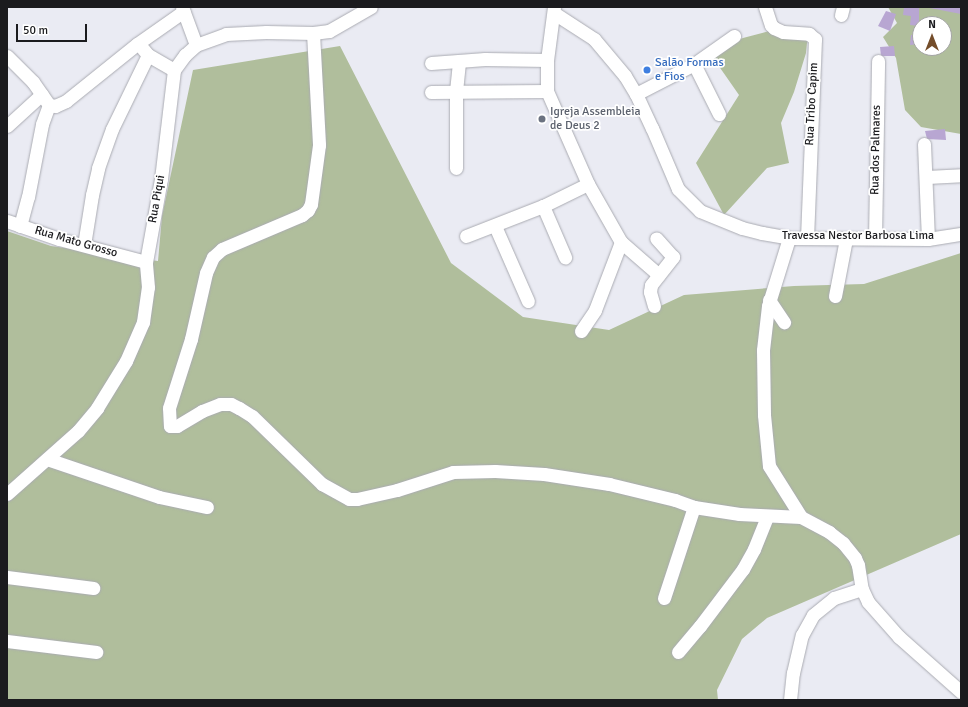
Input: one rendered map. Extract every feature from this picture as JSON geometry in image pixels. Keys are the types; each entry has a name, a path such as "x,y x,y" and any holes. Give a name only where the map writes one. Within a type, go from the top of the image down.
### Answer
{"street":[{"path":"137,44 148,55 174,70 185,55 196,45 226,34 241,32 313,33 334,28 371,7"},
{"name":"Rua Tribo Capim","path":"765,7 771,25 774,28 783,32 811,34 815,39 807,238"},
{"path":"7,56 23,71 46,100 55,106 66,101 183,9 196,45"},
{"path":"554,10 547,60 547,91 588,184 621,242 659,275"},
{"name":"Travessa Nestor Barbosa Lima","path":"554,10 594,39 625,76 636,94 678,189 700,211 710,217 762,234 789,238 928,239 961,234"},
{"path":"313,33 319,145 311,204 308,210 302,215 222,249 213,257 206,273 191,339 172,395 168,424 173,426 202,411 220,404 239,408 252,416 322,484 349,499 357,500 397,490 453,472 495,471 544,474 609,484 675,500 694,507 767,516 801,517 829,532 843,544 855,558 858,565 862,590 868,602 899,637 961,692"},
{"path":"636,94 694,64 734,36"},
{"path":"84,245 92,194 98,168 112,129 148,55"},
{"path":"432,63 503,59 547,60"},
{"path":"456,168 456,91 459,61"},
{"name":"Rua dos Palmares","path":"875,238 878,61"},
{"path":"694,64 719,114"},
{"name":"Rua Piqui","path":"7,494 78,431 98,408 126,361 143,322 147,302 148,275 146,262 161,179 174,70"},
{"path":"432,92 547,91"},
{"path":"7,126 46,100"},
{"path":"20,226 28,197 46,100"},
{"path":"924,144 928,239"},
{"path":"926,177 961,175"},
{"path":"466,236 495,226 543,206 588,184"},
{"path":"543,206 565,257"},
{"name":"Rua Mato Grosso","path":"7,221 84,245 146,262"},
{"path":"495,226 528,301"},
{"path":"654,306 650,287 673,256 656,238"},
{"path":"789,238 769,300 763,350 767,458 769,466 801,517"},
{"path":"835,296 846,239"},
{"path":"581,331 595,310 621,242"},
{"path":"769,300 784,322"},
{"path":"47,459 159,497 207,507"},
{"path":"664,598 694,507"},
{"path":"678,652 743,570 754,549 767,516"},
{"path":"7,577 93,588"},
{"path":"790,700 793,673 802,635 813,615 834,598 862,590"},
{"path":"7,641 96,652"}],"green space":[{"path":"888,7 961,7 961,134 921,127 905,110 896,58 883,37 897,23"},
{"path":"777,29 808,33 806,53 794,92 781,123 789,163 767,168 724,215 696,163 739,95 709,52 743,38"},
{"path":"340,46 451,263 523,317 609,330 684,295 794,286 864,284 961,253 961,534 767,618 742,639 717,690 718,700 7,700 7,231 51,246 158,261 162,216 193,70"}],"building":[{"path":"904,7 919,7 919,16 912,16 912,25 910,25 911,16 903,15"},
{"path":"961,7 961,14 930,8"},
{"path":"886,11 896,14 890,31 878,26"},
{"path":"911,35 912,35 912,45 910,45"},
{"path":"894,46 895,56 881,56 880,47"},
{"path":"945,129 946,140 927,139 925,131"}],"place":[{"name":"Salão Formas e Fios","path":"647,70"},
{"name":"Igreja Assembleia de Deus 2","path":"542,119"}]}
